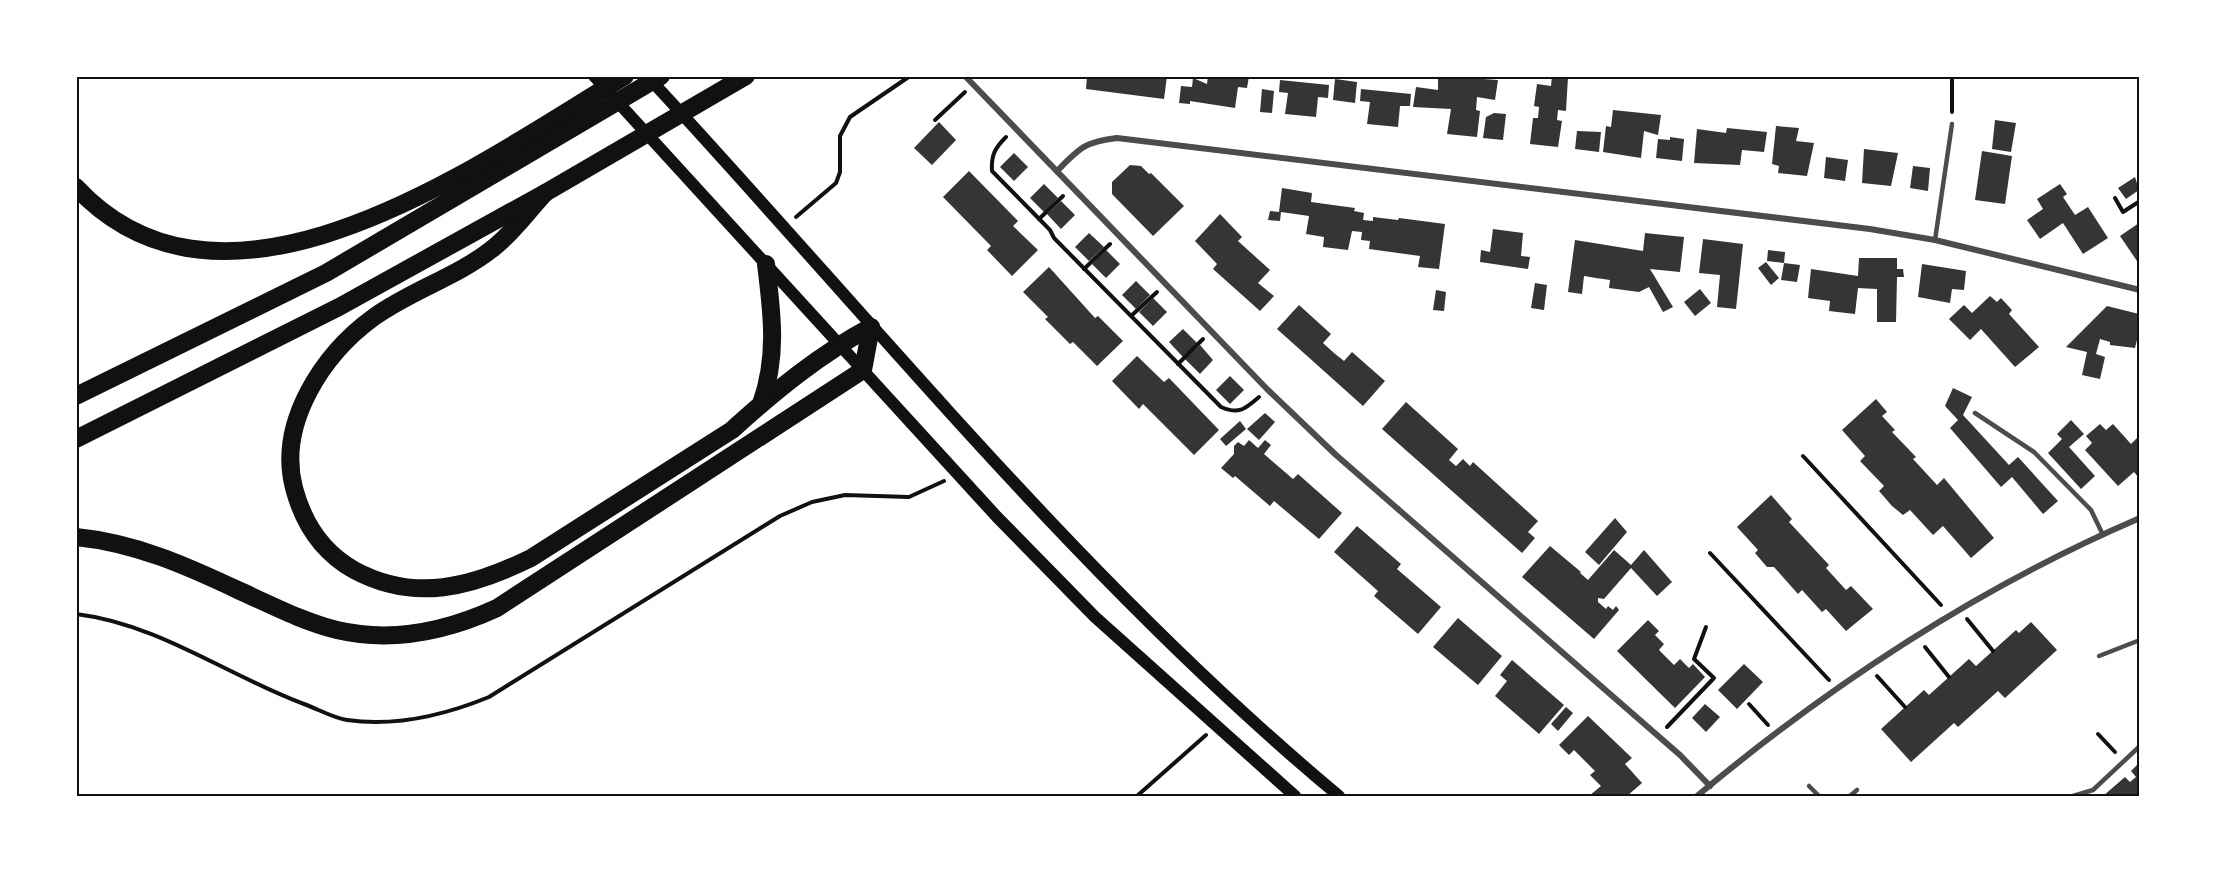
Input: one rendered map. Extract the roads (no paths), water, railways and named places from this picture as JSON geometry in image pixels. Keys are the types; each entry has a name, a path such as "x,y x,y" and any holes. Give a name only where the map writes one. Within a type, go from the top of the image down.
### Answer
{"highway":[{"path":"76,187 98,208 128,228 167,242 227,251 255,250 307,242 372,220 430,191 625,76"},
{"path":"76,396 326,273 661,76"},
{"path":"76,439 339,307 545,193 746,76"},
{"path":"545,193 492,249 374,317 339,347 317,378 295,424 289,449 290,472 309,528 330,552 351,568 381,583 403,589 448,587 500,573 531,558 732,430 761,404 839,344 871,327"},
{"path":"761,404 770,378 774,342 766,264"},
{"path":"76,537 122,544 156,554 283,611 336,630 369,635 429,631 465,623 496,608 863,370 871,327"}],"main road":[{"path":"594,76 997,517 1087,608 1295,796"},
{"path":"647,76 729,165 871,327 1114,588 1233,702 1339,796"}],"street":[{"path":"965,76 1267,389 1393,506 1658,736 1710,786"},
{"path":"1057,171 1074,153 1092,141 1117,138 1858,228 1935,240 2139,290"},
{"path":"1697,796 1838,689 1959,609 2103,535 2139,520"}],"lane":[{"path":"1935,240 1952,124"},
{"path":"1975,413 2034,452 2091,510 2103,535"},
{"path":"2099,656 2139,640"},
{"path":"2073,796 2093,790 2139,746"},
{"path":"1809,786 1819,796"},
{"path":"1850,796 1857,790"}]}
